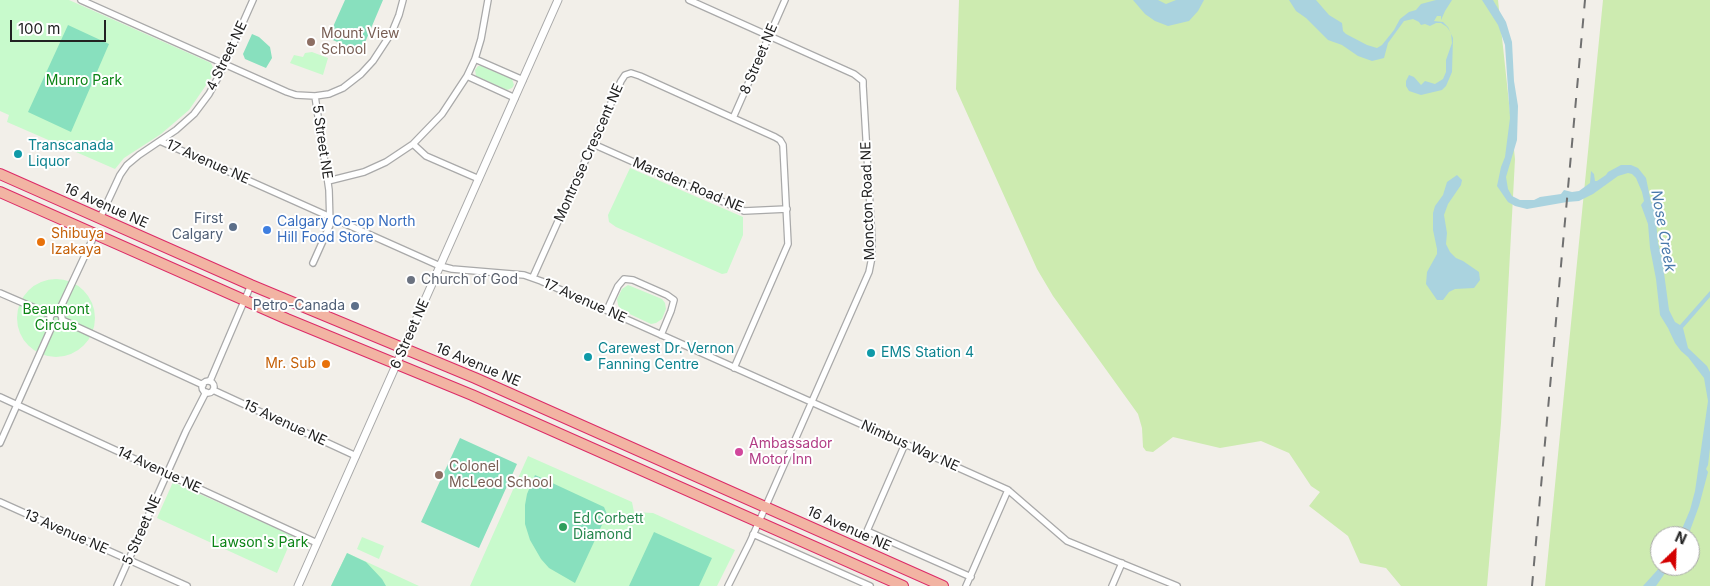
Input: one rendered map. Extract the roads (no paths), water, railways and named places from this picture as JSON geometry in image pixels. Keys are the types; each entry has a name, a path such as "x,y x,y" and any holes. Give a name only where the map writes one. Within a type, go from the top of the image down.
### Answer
{"highway":[{"name":"16 Avenue NE","path":"0,174 252,286 475,378 944,586"},
{"path":"0,192 245,300 481,399 903,586"}],"street":[{"path":"81,0 296,95 315,96"},
{"name":"4 Street NE","path":"100,218 123,170 139,155 176,130 194,114 209,94 225,64 253,0"},
{"name":"5 Street NE","path":"313,263 330,225 328,181 315,96 336,91 350,84 373,61 392,32 403,0"},
{"path":"328,181 373,169 404,151 442,114 467,76 481,39 488,0"},
{"name":"6 Street NE","path":"298,586 558,0"},
{"name":"Moncton Road NE","path":"689,0 854,74 863,81 864,86 872,240 871,264 867,279 728,586"},
{"name":"8 Street NE","path":"734,118 784,0"},
{"path":"474,58 523,80"},
{"name":"Montrose Crescent NE","path":"533,277 625,75 631,73 734,118 780,140 783,145 788,236 786,250 734,368"},
{"path":"467,76 515,98"},
{"name":"17 Avenue NE","path":"160,141 440,266 452,269 533,277 811,402"},
{"path":"413,144 426,156 478,179"},
{"name":"Marsden Road NE","path":"594,144 744,211 787,209"},
{"path":"58,313 95,234"},
{"path":"607,310 618,286 624,279 633,280 667,295 674,300 661,334"},
{"path":"210,382 252,286"},
{"path":"0,292 50,315 58,313"},
{"path":"58,313 62,320 203,385"},
{"path":"50,315 50,320 53,324"},
{"path":"53,324 58,324 62,320"},
{"path":"0,443 53,324"},
{"path":"203,385 206,382 210,382"},
{"path":"203,385 203,390 211,392 214,390 214,385 210,382"},
{"name":"15 Avenue NE","path":"214,390 356,456"},
{"name":"5 Street NE","path":"117,586 206,392"},
{"name":"14 Avenue NE","path":"0,397 317,543"},
{"name":"Nimbus Way NE","path":"811,402 1008,490 1067,541 1177,586"},
{"path":"905,444 867,531 970,577"},
{"path":"966,586 1008,490"},
{"name":"13 Avenue NE","path":"0,502 187,586"},
{"path":"753,534 870,586"},
{"path":"1112,586 1122,564"}],"water":[{"path":"1133,0 1158,0 1166,4 1176,0 1204,0 1198,11 1189,21 1168,26 1155,21 1145,14"},
{"path":"1289,0 1316,0 1329,15 1342,23 1343,31 1346,34 1377,48 1382,45 1394,30 1400,19 1409,12 1416,10 1421,4 1436,0 1452,0 1441,20 1441,16 1437,16 1434,21 1443,22 1450,32 1441,23 1430,26 1421,25 1413,19 1404,21 1388,43 1384,58 1372,61 1358,56 1342,45 1328,40 1306,18 1296,11"},
{"path":"1482,0 1493,0 1506,22 1512,42 1514,81 1518,106 1517,140 1506,177 1508,189 1512,196 1520,200 1534,200 1540,197 1561,194 1564,190 1579,191 1590,183 1591,171 1594,174 1595,181 1597,181 1621,165 1631,165 1638,168 1646,178 1651,202 1655,209 1658,243 1662,258 1669,310 1675,322 1680,325 1710,291 1710,297 1683,328 1688,348 1707,366 1710,372 1710,448 1706,469 1708,472 1692,526 1683,526 1695,491 1708,401 1704,378 1675,343 1660,315 1648,224 1641,205 1644,201 1642,192 1636,178 1628,173 1618,176 1593,194 1579,201 1527,209 1508,202 1497,186 1505,157 1510,118 1505,45 1498,25"},
{"path":"1451,34 1453,38 1452,72 1446,86 1442,90 1421,95 1409,91 1406,81 1409,75 1414,77 1421,85 1425,81 1435,84 1443,79 1446,72 1446,60 1452,43"},
{"path":"1457,175 1462,180 1461,185 1448,204 1444,215 1447,233 1446,244 1456,258 1479,272 1480,280 1474,288 1455,289 1449,292 1443,300 1437,300 1426,284 1427,272 1437,254 1433,230 1433,213 1435,206 1443,195 1447,182"},
{"path":"1652,576 1663,576 1656,586 1643,586"}],"railway":[{"path":"1532,586 1585,0"}],"place":[{"name":"Mount View School","path":"311,42"},
{"name":"Transcanada Liquor","path":"18,154"},
{"name":"First Calgary","path":"233,227"},
{"name":"Calgary Co-op North Hill Food Store","path":"267,230"},
{"name":"Shibuya Izakaya","path":"41,242"},
{"name":"Church of God","path":"411,280"},
{"name":"Petro-Canada","path":"355,306"},
{"name":"EMS Station 4","path":"871,353"},
{"name":"Carewest Dr. Vernon Fanning Centre","path":"588,357"},
{"name":"Mr. Sub","path":"326,364"},
{"name":"Ambassador Motor Inn","path":"739,452"},
{"name":"Colonel McLeod School","path":"439,475"},
{"name":"Ed Corbett Diamond","path":"563,527"}],"park label":[{"name":"Munro Park","path":"84,81"},
{"name":"Beaumont Circus","path":"56,318"},
{"name":"Lawson's Park","path":"260,543"}],"water label":[{"name":"Nose Creek","path":"1663,231"}]}
